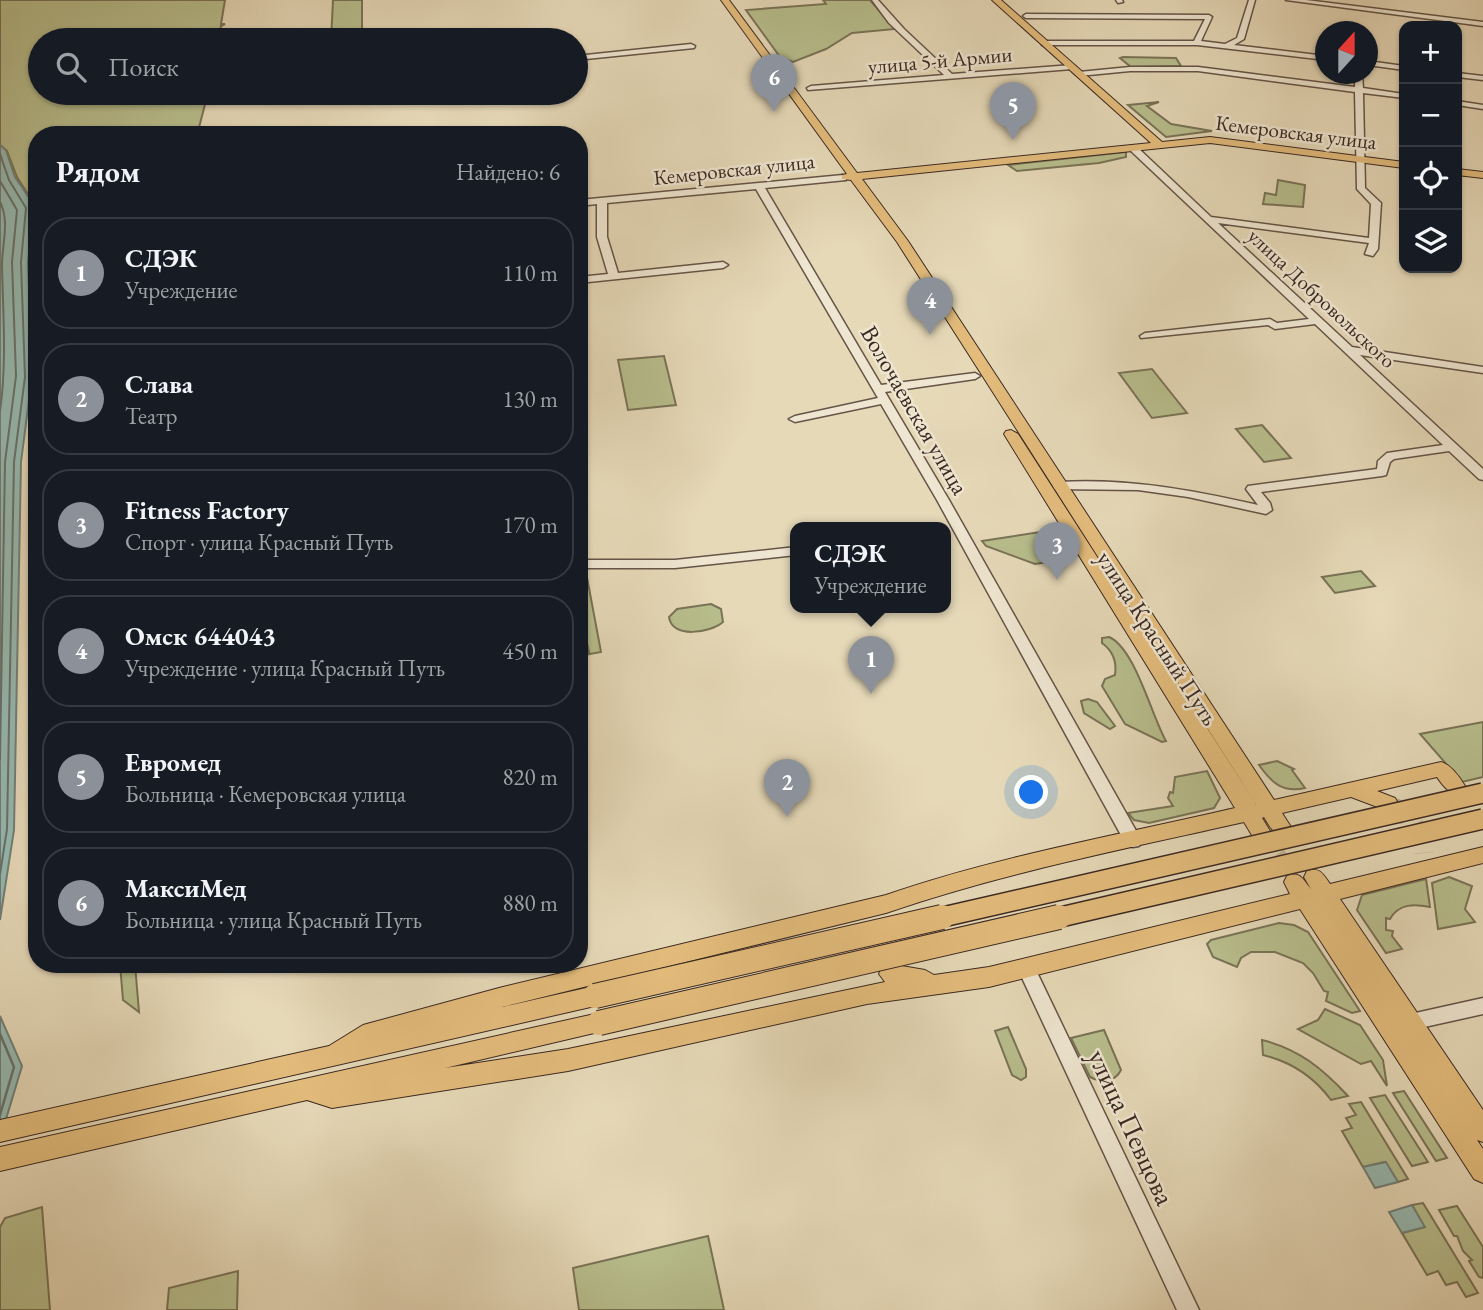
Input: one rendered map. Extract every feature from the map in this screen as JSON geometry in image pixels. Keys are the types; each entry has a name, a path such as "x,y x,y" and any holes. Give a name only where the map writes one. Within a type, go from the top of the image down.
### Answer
{"main road":[{"name":"улица Красный Путь","path":"716,0 850,179"},
{"name":"улица Красный Путь","path":"725,0 1059,486 1275,818"},
{"path":"996,0 1160,145"},
{"name":"Кемеровская улица","path":"850,179 1160,145 1224,141 1399,164"},
{"path":"1462,173 1483,175"},
{"name":"улица Красный Путь","path":"981,375 1254,823"},
{"path":"333,1056 363,1035 512,995 886,904 952,882 1133,841 1254,823 1354,790 1441,769 1455,786"},
{"path":"1354,790 1388,803"},
{"path":"0,1131 1483,793"},
{"path":"0,1159 1483,819"},
{"path":"1413,873 1424,853"},
{"path":"309,1090 332,1097 568,1060 867,994 989,978 1310,888 1413,873 1483,855"},
{"path":"1310,888 1411,1022 1483,1131"},
{"path":"1310,888 1483,1171"},
{"path":"862,924 886,904"},
{"path":"890,974 949,983"}],"street":[{"path":"875,0 895,24 923,48 950,77"},
{"path":"1228,45 1240,39 1252,0"},
{"path":"1289,0 1483,24"},
{"path":"1372,11 1375,0"},
{"path":"1026,16 1116,19 1209,17 1197,43"},
{"path":"1045,43 1197,43 1315,57"},
{"path":"588,57 691,46"},
{"path":"1229,72 1238,47"},
{"path":"1378,64 1399,67"},
{"name":"улица 5-й Армии","path":"811,88 1075,70 1172,68 1229,72 1399,95"},
{"path":"1462,76 1483,78"},
{"path":"1358,84 1360,159 1363,172 1361,189 1376,203 1374,241 1370,254"},
{"path":"1462,104 1483,107"},
{"name":"улица Добровольского","path":"1134,149 1483,476"},
{"name":"Кемеровская улица","path":"588,202 850,179"},
{"name":"Волочаевская улица","path":"760,188 882,394 948,522"},
{"path":"602,201 602,237 614,276"},
{"path":"1209,219 1374,241"},
{"path":"588,279 723,265"},
{"path":"1145,337 1270,321 1275,326 1318,321"},
{"path":"1349,350 1483,370"},
{"path":"795,419 882,394 981,375"},
{"path":"1059,486 1091,482 1146,485 1266,510 1264,503 1252,489 1382,472 1384,461 1391,456 1452,447"},
{"name":"Волочаевская улица","path":"952,529 1133,841"},
{"path":"588,564 675,564 790,552"},
{"name":"улица Певцова","path":"1026,967 1188,1310"},
{"path":"1411,1022 1483,1006"}],"green space":[{"path":"0,0 225,0 221,24 225,24 221,28 28,28 28,105 205,105 199,126 28,126 28,194 17,177 7,151 0,145"},
{"path":"333,0 362,0 362,28 332,28"},
{"path":"823,0 870,0 895,29 852,33 826,49 793,62 780,57 746,10 826,4"},
{"path":"1120,58 1176,58 1181,66 1131,67"},
{"path":"1159,102 1147,106 1171,124 1212,131 1166,137 1128,105"},
{"path":"1126,152 1126,157 1099,163 1017,171 1008,165"},
{"path":"1278,180 1305,185 1303,207 1263,204 1265,193 1276,195"},
{"path":"664,356 676,405 628,410 618,360"},
{"path":"1152,369 1187,413 1152,418 1119,373"},
{"path":"1262,425 1291,458 1264,462 1236,429"},
{"path":"1040,532 1056,561 1035,564 986,546 982,541"},
{"path":"1361,571 1375,586 1335,593 1322,577"},
{"path":"588,583 601,652 588,654"},
{"path":"711,604 721,609 723,622 709,629 692,632 677,629 669,617 677,609"},
{"path":"1109,637 1118,644 1135,668 1166,741 1162,742 1125,724 1102,686 1105,679 1115,675 1113,657 1102,643 1102,638"},
{"path":"1088,699 1097,702 1115,726 1110,729 1084,713 1081,701"},
{"path":"1483,722 1483,777 1462,782 1420,734"},
{"path":"1277,761 1294,769 1292,770 1305,788 1290,789 1278,785 1259,765"},
{"path":"1207,771 1220,798 1214,808 1149,823 1134,820 1128,813 1173,806 1168,798 1170,792 1173,793 1175,777"},
{"path":"1449,877 1472,886 1465,909 1475,922 1438,929 1432,883"},
{"path":"1426,879 1430,907 1403,907 1390,919 1386,918 1386,930 1393,931 1392,936 1402,949 1386,953 1357,910 1362,895"},
{"path":"1279,923 1294,925 1308,932 1360,1011 1352,1013 1326,1001 1328,992 1324,991 1303,963 1275,952 1251,952 1241,958 1237,967 1213,957 1207,944 1211,940"},
{"path":"121,973 136,973 139,1012 123,1000"},
{"path":"1325,1009 1360,1025 1383,1060 1387,1086 1371,1061 1361,1064 1298,1029 1318,1020"},
{"path":"1008,1027 1026,1069 1026,1077 1021,1080 1012,1075 995,1031"},
{"path":"1104,1030 1121,1070 1112,1079 1104,1081 1090,1077 1071,1038"},
{"path":"1262,1040 1288,1049 1310,1061 1348,1096 1331,1100 1302,1072 1263,1055"},
{"path":"1404,1091 1447,1158 1436,1161 1393,1093"},
{"path":"1385,1095 1428,1162 1412,1166 1370,1098"},
{"path":"1361,1102 1408,1179 1398,1182 1385,1162 1363,1167 1342,1131 1352,1128 1346,1118 1356,1115 1349,1104"},
{"path":"1423,1203 1478,1293 1466,1297 1457,1282 1446,1285 1438,1271 1427,1275 1402,1233 1424,1227 1412,1205"},
{"path":"1457,1206 1483,1247 1483,1278 1479,1277 1469,1261 1472,1260 1463,1251 1457,1236 1454,1236 1439,1210"},
{"path":"42,1207 50,1310 0,1310 0,1227 5,1218"},
{"path":"708,1236 724,1310 579,1310 573,1268"},
{"path":"238,1271 237,1310 167,1310 169,1288"}],"water":[{"path":"0,145 6,150 15,177 28,196 28,408 21,462 14,830 0,920"},
{"path":"0,1016 22,1066 0,1139"},
{"path":"1386,1162 1398,1182 1375,1188 1363,1167"},
{"path":"1412,1205 1425,1227 1402,1233 1389,1212"}],"tunnel":[{"path":"1393,806 1414,826 1421,838 1424,853"},
{"path":"1260,831 1294,882"}],"place":[{"name":"МаксиМед","path":"774,112"},
{"name":"Евромед","path":"1013,140"},
{"name":"Омск 644043","path":"930,335"},
{"name":"Fitness Factory","path":"1057,580"},
{"name":"СДЭК","path":"871,694"},
{"name":"Слава","path":"787,817"}]}
